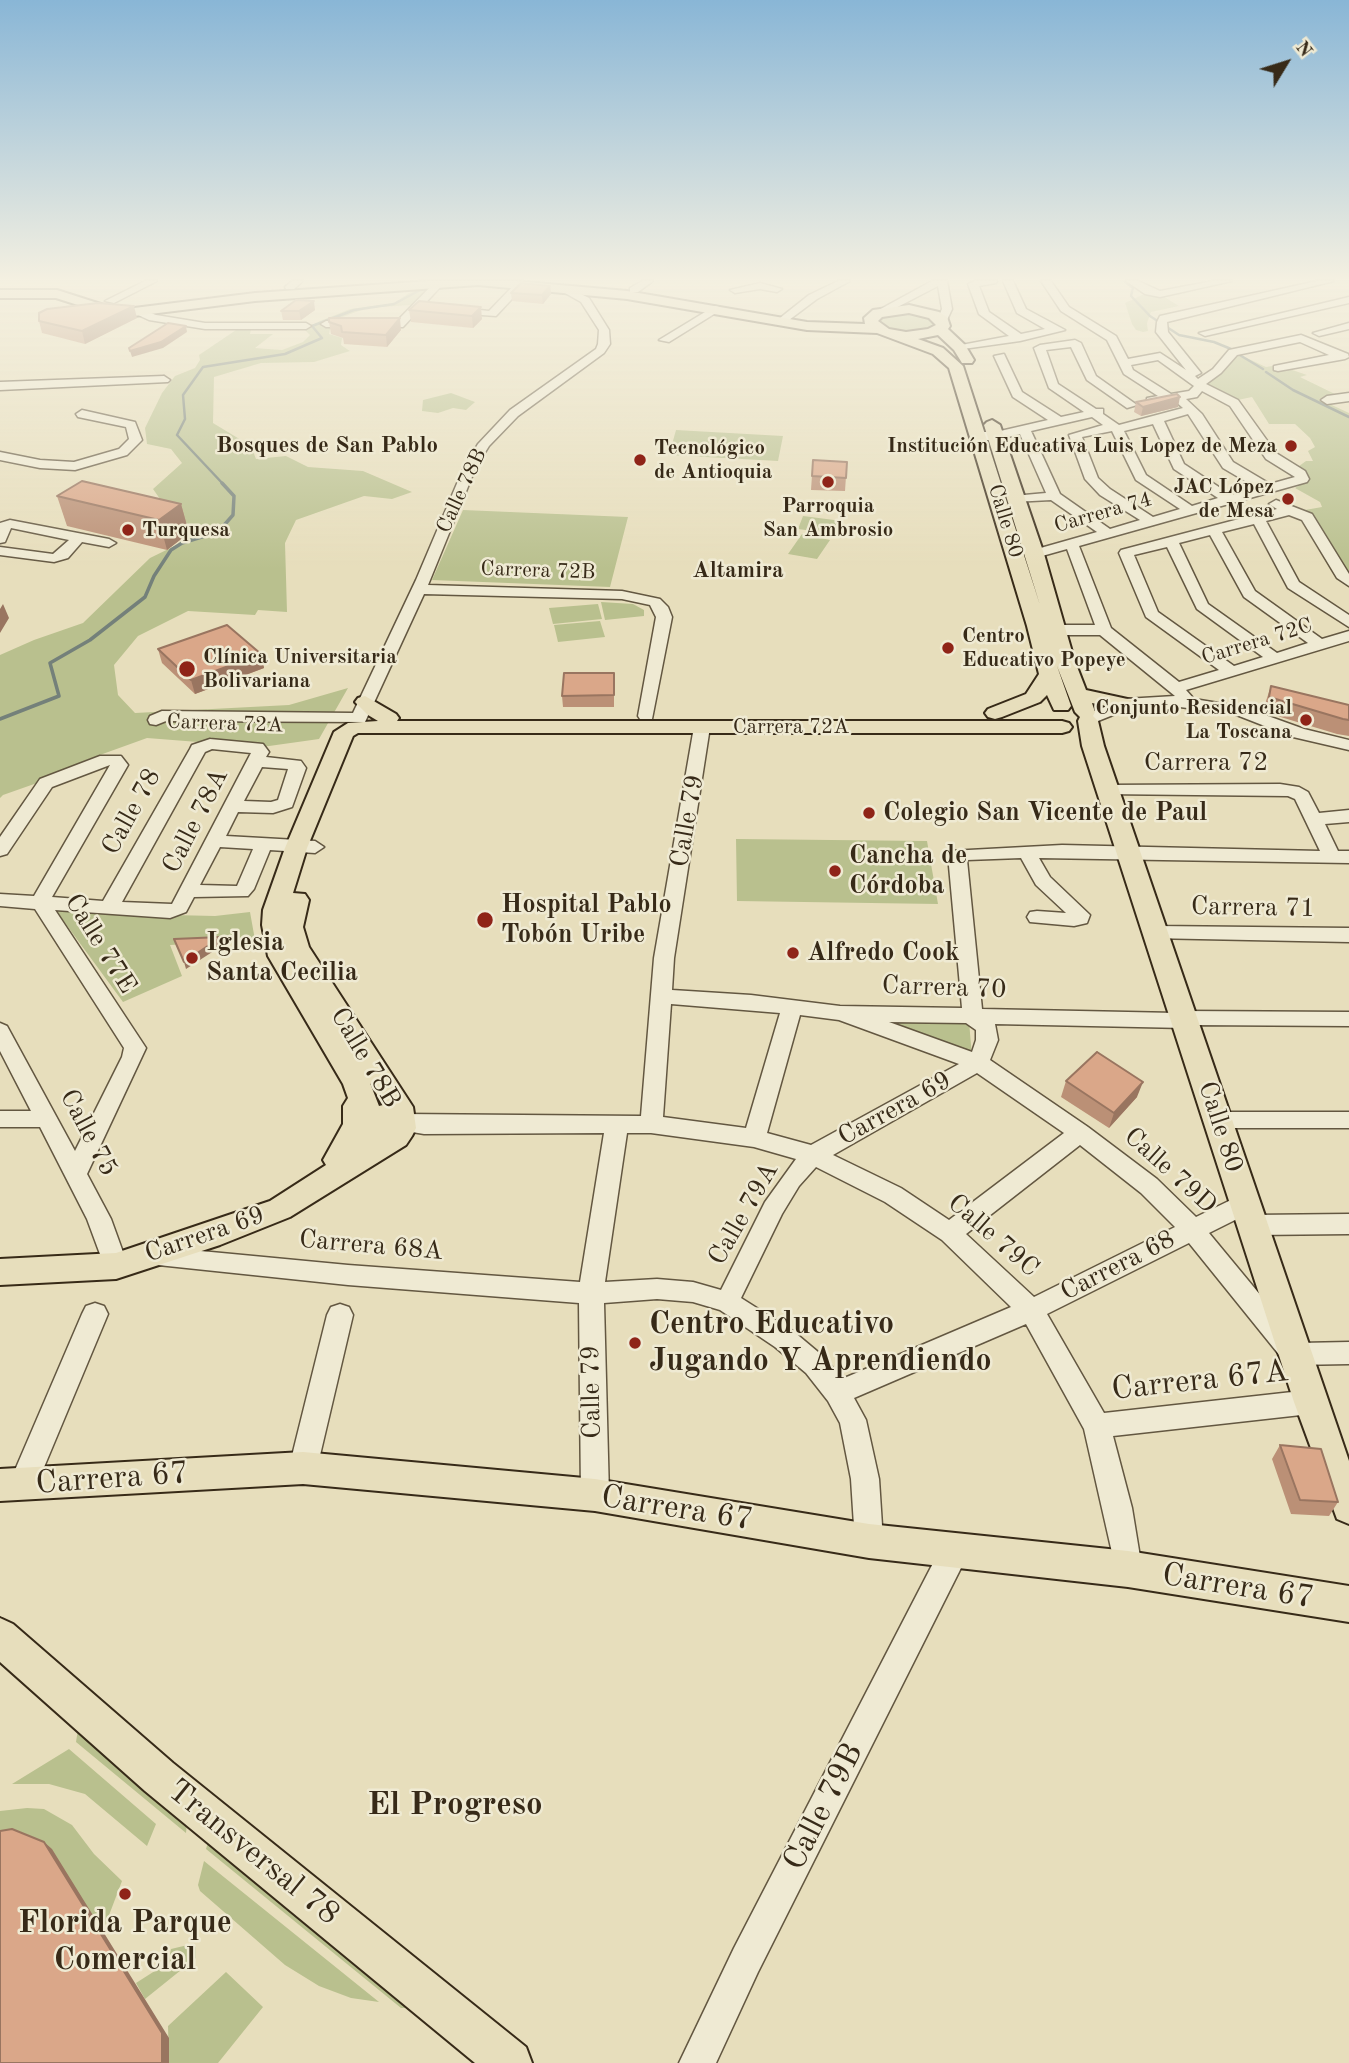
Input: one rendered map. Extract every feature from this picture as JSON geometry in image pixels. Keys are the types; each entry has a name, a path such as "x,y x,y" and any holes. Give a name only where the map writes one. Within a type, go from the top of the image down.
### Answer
{"main road":[{"name":"Calle 80","path":"961,377 1018,499 1035,554 1046,630 1049,674 1076,718"},
{"name":"Calle 80","path":"973,377 984,403 988,436 1046,630 1076,718 1109,790 1310,1402 1349,1507"},
{"path":"995,713 1032,698 1041,690 1049,674"},
{"path":"1076,718 1117,707"},
{"name":"Carrera 72A","path":"392,723 702,727 785,720 995,713 1076,718"},
{"name":"Carrera 72A","path":"358,724 646,716 785,720 1076,718"},
{"path":"358,724 392,723"},
{"name":"Calle 78B","path":"358,724 344,732 323,807 275,910 275,941 280,956 356,1083 394,1127"},
{"name":"Calle 78B","path":"305,848 291,927 297,948 395,1099 394,1127"},
{"path":"337,1160 357,1124 356,1083"},
{"name":"Carrera 69","path":"0,1257 114,1260 266,1199 394,1127"},
{"name":"Carrera 69","path":"0,1272 146,1256 280,1209 394,1127"},
{"name":"Carrera 67","path":"12,1485 303,1468 595,1495 869,1541 1128,1569 1349,1604"},
{"name":"Transversal 78","path":"0,1637 159,1777 510,2063"}],"street":[{"name":"Calle 78B","path":"358,724 470,467 489,437 514,413 564,377"},
{"path":"1008,377 1013,390 1058,421"},
{"path":"1051,377 1053,386 1114,428 1141,477 1190,510"},
{"path":"1091,377 1131,405"},
{"path":"1134,377 1191,410 1228,465 1287,511 1307,517 1349,581"},
{"path":"1191,377 1201,384"},
{"path":"1197,377 1201,384"},
{"path":"988,436 1173,398 1197,391 1209,377"},
{"path":"0,386 164,380"},
{"name":"Carrera 74","path":"1035,554 1153,523 1303,478 1271,456 1234,403 1201,384"},
{"path":"1327,400 1349,397"},
{"path":"1153,523 1095,484 1076,434 1157,420 1191,410"},
{"path":"0,456 40,464 75,466 123,452 136,440 131,425 82,414"},
{"path":"1157,420 1179,466 1228,499"},
{"path":"1024,429 1052,492 1109,534"},
{"path":"1018,499 1052,492"},
{"path":"1231,671 1151,614 1125,553 1287,511"},
{"path":"1169,517 1207,531 1249,594 1319,645"},
{"path":"1258,519 1293,585 1349,622"},
{"path":"0,539 4,526 13,524 109,543"},
{"path":"0,551 47,558 63,555 79,537"},
{"path":"1171,541 1202,606 1274,658"},
{"path":"1072,545 1104,630 1177,688 1189,703"},
{"name":"Carrera 72B","path":"418,589 622,595 654,602 661,607 664,617 646,716"},
{"path":"1046,630 1104,630"},
{"name":"Carrera 72C","path":"1177,688 1349,636"},
{"path":"1117,707 1155,700 1237,710 1299,733 1349,745"},
{"name":"Carrera 72A","path":"162,716 358,724 159,724 156,720 162,716"},
{"name":"Calle 79","path":"651,1124 660,996 702,727"},
{"name":"Carrera 72A","path":"203,746 252,746 258,757"},
{"name":"Calle 78","path":"110,906 198,749 203,746"},
{"path":"233,806 273,808 286,803 297,768 295,765 258,757"},
{"name":"Calle 78A","path":"110,906 175,911 191,891 258,757"},
{"name":"Calle 77E","path":"0,850 42,786 93,763 115,760 119,765 40,902 135,1048 76,1172"},
{"name":"Carrera 72","path":"1109,790 1280,789 1302,796 1314,819"},
{"path":"1314,819 1349,816"},
{"path":"1314,819 1341,857"},
{"path":"214,841 305,848"},
{"path":"191,891 241,892 245,889 264,846"},
{"path":"1027,853 1043,881 1080,915 1080,918 1074,920 1037,918"},
{"path":"978,1063 987,1040 986,1027 973,1017 957,855 1130,853 1341,857"},
{"path":"0,900 110,906"},
{"name":"Carrera 71","path":"1156,933 1349,935"},
{"name":"Carrera 70","path":"660,996 840,1013 973,1017 1349,1019"},
{"name":"Calle 79A","path":"754,1138 792,1008"},
{"name":"Calle 79D","path":"840,1013 921,1040 978,1063 1080,1132 1149,1186 1192,1229 1294,1354"},
{"name":"Calle 75","path":"0,1031 76,1172 99,1219 114,1260"},
{"name":"Carrera 69","path":"813,1155 978,1063"},
{"path":"0,1119 47,1119"},
{"path":"1217,1121 1349,1120"},
{"name":"Calle 79","path":"595,1495 591,1293 617,1123"},
{"path":"394,1127 651,1124"},
{"name":"Calle 79C","path":"651,1124 754,1138 813,1155 893,1195 950,1233 1031,1310 1097,1426 1118,1508 1128,1569"},
{"path":"950,1233 1080,1132"},
{"name":"Calle 79A","path":"727,1302 774,1209 792,1180 813,1155"},
{"name":"Carrera 68","path":"837,1393 1031,1310 1192,1229 1249,1215 1349,1224"},
{"name":"Carrera 68A","path":"146,1256 348,1275 591,1293"},
{"path":"591,1293 657,1289 693,1292 727,1302 785,1339 815,1366 837,1393 853,1420 865,1479 869,1541"},
{"path":"12,1485 95,1314"},
{"path":"303,1468 340,1314"},
{"name":"Carrera 67A","path":"1294,1354 1349,1353"},
{"name":"Carrera 67A","path":"1097,1426 1310,1402"},
{"name":"Calle 79B","path":"697,2063 746,1960 954,1552"}],"green space":[{"path":"174,377 214,377 213,423 251,446 256,459 286,456 308,467 363,471 412,492 392,499 364,496 296,520 285,543 287,612 258,610 255,615 188,611 138,636 114,665 118,695 135,713 289,705 348,688 319,739 262,747 147,738 86,760 0,798 0,655 83,623 150,558 195,536 181,529 153,489 182,463 171,449 147,444 145,428 162,393"},
{"path":"1211,377 1301,377 1339,396 1319,399 1349,413 1349,576 1305,510 1322,507 1320,502 1295,488 1305,482 1295,469 1306,461 1313,461 1308,451 1315,447 1310,438 1295,424 1269,424 1252,397 1233,401 1205,386 1205,382"},
{"path":"451,393 475,402 466,410 453,408 438,413 422,411 423,400"},
{"path":"676,430 783,436 778,461 669,455"},
{"path":"463,510 628,517 610,587 432,580"},
{"path":"803,516 842,521 837,534 798,529"},
{"path":"802,534 830,540 817,559 788,554"},
{"path":"601,602 633,604 644,610 644,616 605,620"},
{"path":"598,604 602,619 553,624 549,608"},
{"path":"600,621 605,637 558,642 554,625"},
{"name":"Cancha de Córdoba","path":"736,839 927,841 938,904 737,901"},
{"path":"65,907 172,915 215,916 250,912 255,940 170,945 182,976 123,1002 57,912"},
{"path":"883,1017 969,1021 972,1057 882,1024"},
{"path":"79,1723 187,1822 186,1833 76,1742"},
{"path":"69,1749 156,1824 147,1846 85,1794 49,1784 12,1784"},
{"path":"44,1809 72,1825 94,1854 122,1881 103,1931 0,1841 0,1811"},
{"path":"211,1832 419,2008 401,2008 206,1849"},
{"path":"204,1861 379,2002 351,1998 319,1986 285,1965 200,1891 198,1885"},
{"path":"192,1944 196,1947 196,1958 145,1999 136,1983 161,1967 169,1959 171,1949"},
{"path":"226,1972 263,2007 218,2063 169,2063 168,2026"}],"building":[{"path":"1177,394 1180,397 1143,407 1136,402"},
{"path":"813,460 847,462 846,478 812,476"},
{"path":"82,481 181,504 159,520 57,496"},
{"path":"227,625 261,654 191,680 158,649"},
{"path":"564,673 614,673 614,695 562,696"},
{"path":"1271,686 1349,705 1349,720 1269,697"},
{"path":"221,937 184,962 174,939"},
{"path":"1097,1052 1143,1082 1114,1113 1066,1081"},
{"path":"1280,1445 1321,1449 1338,1502 1300,1500"},
{"path":"12,1829 44,1842 162,2033 162,2063 0,2063 0,1831"}],"waterway":[{"path":"196,377 183,395 185,419 177,435 224,485"},
{"path":"1274,377 1293,390 1349,417"},
{"path":"0,719 59,696 50,663 90,640 145,597 154,576 171,550 182,543 218,532 233,515 234,496 222,483"}],"place":[{"name":"Institución Educativa Luis Lopez de Meza","path":"1291,446"},
{"name":"Tecnológico de Antioquia","path":"640,460"},
{"name":"Parroquia San Ambrosio","path":"828,482"},
{"name":"JAC López de Mesa","path":"1288,499"},
{"name":"Turquesa","path":"128,530"},
{"name":"Centro Educativo Popeye","path":"948,648"},
{"name":"Clínica Universitaria Bolivariana","path":"187,669"},
{"name":"Conjunto Residencial La Toscana","path":"1306,720"},
{"name":"Colegio San Vicente de Paul","path":"869,813"},
{"name":"Cancha de Córdoba","path":"835,871"},
{"name":"Hospital Pablo Tobón Uribe","path":"485,920"},
{"name":"Alfredo Cook","path":"793,953"},
{"name":"Iglesia Santa Cecilia","path":"192,958"},
{"name":"Centro Educativo Jugando Y Aprendiendo","path":"635,1343"},
{"name":"Florida Parque Comercial","path":"125,1894"}],"district":[{"name":"Bosques de San Pablo","path":"327,446"},
{"name":"Altamira","path":"738,571"},
{"name":"El Progreso","path":"455,1805"}]}
